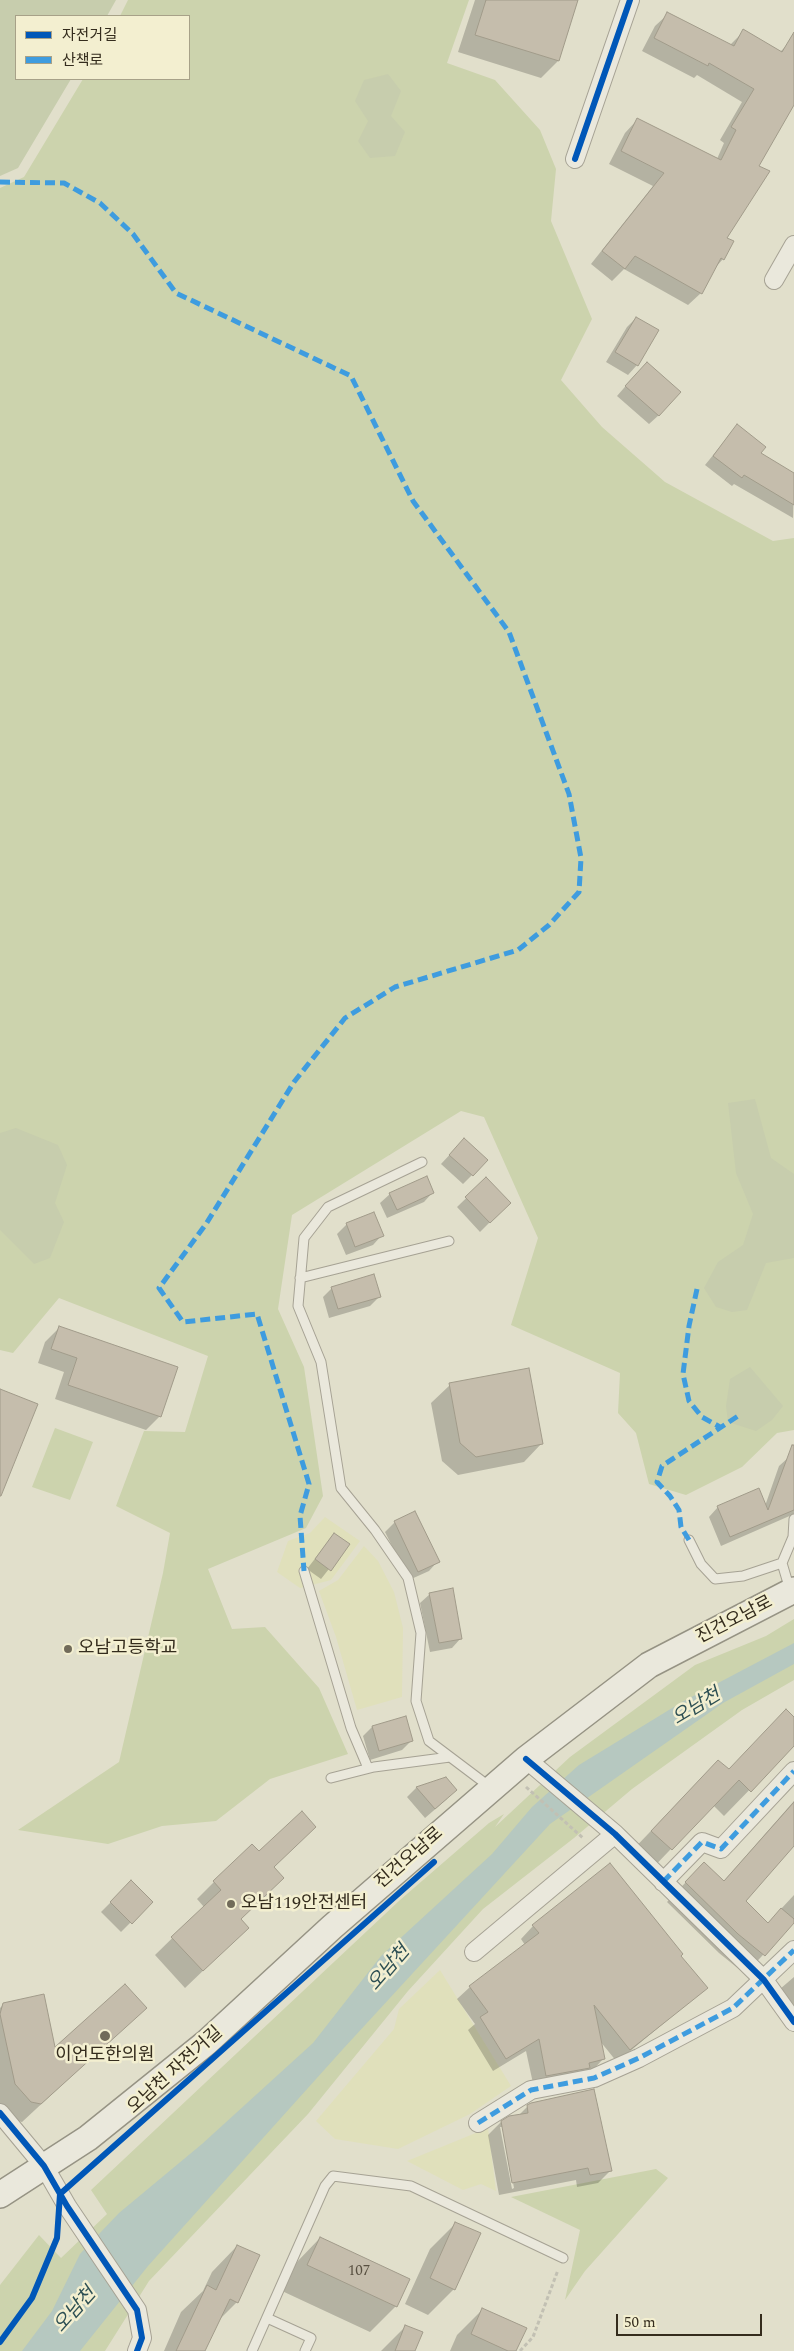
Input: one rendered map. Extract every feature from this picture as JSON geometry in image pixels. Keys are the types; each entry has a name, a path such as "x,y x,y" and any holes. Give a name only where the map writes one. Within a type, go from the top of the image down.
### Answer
{"main road":[{"name":"진건오남로","path":"0,2195 88,2138 206,2043 332,1927 492,1788 536,1766 649,1665 792,1591"}],"street":[{"path":"575,159 630,0"},
{"path":"774,280 794,245"},
{"path":"536,1766 615,1834 764,1980 794,2022"},
{"path":"663,1882 702,1842 721,1849 794,1770"},
{"path":"474,1952 615,1834"},
{"path":"478,2123 531,2090 594,2078 640,2058 733,2008 794,1950"},
{"path":"0,2113 44,2166 67,2206 137,2310 142,2338 137,2351"}],"lane":[{"path":"422,1162 328,1207 304,1238 298,1306 321,1362 341,1488 408,1578 421,1633 416,1701 429,1741 492,1788"},
{"path":"300,1278 449,1241"},
{"path":"792,1591 782,1563 793,1537 794,1519"},
{"path":"689,1540 701,1564 715,1579 743,1576 782,1563"},
{"path":"304,1571 351,1728 368,1768"},
{"path":"331,1778 368,1768 450,1757"},
{"path":"252,2351 325,2186 333,2176 411,2186 563,2258"},
{"path":"267,2318 311,2338 305,2351"}],"path":[{"path":"526,1788 596,1850"},
{"path":"520,2351 533,2337 563,2258"}],"green space":[{"path":"0,0 116,0 108,15 15,15 15,80 70,80 18,168 0,176"},
{"path":"128,0 469,0 447,63 495,80 540,130 556,169 551,221 592,319 561,380 602,427 665,482 773,541 794,538 794,1430 777,1433 742,1467 686,1495 649,1484 636,1433 618,1413 620,1373 511,1325 538,1238 484,1117 461,1111 292,1215 278,1309 304,1367 323,1496 306,1528 208,1569 232,1629 265,1627 319,1688 348,1754 270,1779 216,1821 162,1826 108,1844 18,1830 119,1762 163,1573 170,1533 116,1506 144,1431 185,1432 208,1356 59,1298 13,1353 0,1350 0,188 24,177 82,80 190,80 190,15 120,15"},
{"path":"388,74 401,91 391,116 405,132 395,156 370,158 358,141 368,121 355,101 364,80"},
{"path":"755,1099 771,1158 794,1174 794,1258 766,1263 747,1310 732,1312 716,1307 704,1288 718,1262 743,1245 753,1214 736,1173 728,1103"},
{"path":"16,1128 58,1145 67,1165 55,1203 64,1222 50,1258 34,1264 0,1230 0,1133"},
{"path":"750,1367 783,1406 772,1420 756,1431 728,1422 726,1406 730,1379"},
{"path":"55,1428 93,1442 70,1500 32,1487"},
{"path":"325,1517 360,1541 331,1580 300,1588 277,1572 288,1541 310,1533"},
{"path":"364,1546 378,1561 394,1592 403,1628 402,1697 357,1710 336,1637 319,1591 338,1580"},
{"path":"794,1619 794,1680 742,1710 632,1789 574,1838 483,1909 408,1991 308,2114 149,2281 105,2351 0,2351 0,2285 39,2235 61,2258 107,2214 91,2190 400,1900 489,1823 504,1814 495,1827 570,1757 695,1665 766,1636"},
{"path":"440,1970 511,2086 470,2114 398,2149 335,2139 316,2121 394,2029 399,2009"},
{"path":"488,2128 496,2191 481,2184 463,2190 407,2161"},
{"path":"656,2169 668,2178 585,2271 565,2300 580,2230 511,2197"}],"water":[{"name":"오남천","path":"794,1643 794,1664 723,1703 550,1824 343,2049 148,2266 80,2351 22,2351 52,2311 80,2254 119,2213 202,2144 313,2043 381,1956 492,1854 532,1807 579,1765 682,1702"}],"building":[{"path":"486,0 578,0 559,61 475,35"},
{"path":"667,12 734,46 743,29 782,52 794,32 794,105 759,166 770,171 727,238 734,241 724,260 721,258 702,294 635,256 625,269 602,251 664,173 621,151 637,118 721,160 736,130 731,127 754,89 709,63 708,66 654,38"},
{"path":"636,317 659,330 638,366 615,352"},
{"path":"647,362 681,392 659,416 625,386"},
{"path":"737,424 766,447 761,453 794,473 794,505 744,475 742,478 713,456"},
{"path":"464,1138 488,1160 473,1176 449,1155"},
{"path":"427,1176 434,1193 397,1210 389,1193"},
{"path":"486,1177 511,1203 490,1223 465,1197"},
{"path":"374,1212 384,1236 355,1247 346,1223"},
{"path":"374,1274 381,1297 338,1309 331,1287"},
{"path":"59,1326 178,1367 161,1417 68,1385 77,1358 51,1349"},
{"path":"529,1368 543,1444 476,1457 460,1443 449,1383"},
{"path":"0,1389 38,1404 1,1496 0,1496"},
{"path":"792,1445 794,1445 794,1510 730,1537 717,1506 759,1488 768,1510"},
{"path":"415,1511 440,1562 418,1572 394,1521"},
{"path":"334,1533 350,1544 331,1571 315,1559"},
{"path":"453,1588 462,1639 439,1643 429,1593"},
{"path":"786,1709 794,1717 794,1746 751,1792 739,1780 672,1850 651,1831 718,1760 729,1769"},
{"path":"406,1716 413,1741 379,1751 372,1726"},
{"path":"446,1777 457,1790 435,1809 416,1787"},
{"path":"794,1802 794,1846 746,1901 768,1923 781,1908 794,1919 794,1923 765,1956 738,1934 685,1882 704,1862 724,1881"},
{"name":"오남119안전센터","path":"302,1811 316,1827 274,1867 284,1878 241,1919 249,1928 203,1971 171,1937 221,1890 213,1881 252,1844 259,1851"},
{"path":"610,1863 683,1954 681,1956 708,1988 630,2050 594,2005 605,2059 589,2063 590,2068 546,2076 539,2039 506,2059 480,2017 488,2012 469,1986 539,1933 532,1925"},
{"path":"131,1880 153,1902 132,1924 110,1902"},
{"path":"125,1984 147,2008 41,2104 31,2102 15,2084 0,2014 3,2003 44,1994 55,2047"},
{"path":"594,2089 612,2171 590,2175 588,2168 512,2183 501,2121 509,2116 528,2113 527,2105 531,2103"},
{"path":"455,2222 481,2233 455,2290 430,2278"},
{"path":"320,2237 410,2279 397,2307 307,2265"},
{"path":"237,2245 260,2255 238,2303 230,2299 205,2351 176,2351 207,2285 216,2290"},
{"path":"482,2308 527,2328 516,2351 508,2351 471,2334"},
{"path":"405,2325 423,2332 415,2351 395,2351"}],"marked path":[{"path":"0,182 64,183 100,203 133,234 176,293 351,376 413,501 509,632 569,794 581,858 579,892 549,925 518,950 395,987 345,1018 294,1082 206,1224 159,1288 183,1322 257,1314 309,1484 300,1516 304,1571"},
{"path":"697,1289 689,1326 683,1374 689,1401 702,1417 720,1427"},
{"path":"689,1540 681,1527 679,1510 670,1496 657,1482 662,1466 738,1416"},
{"path":"663,1882 702,1842 721,1849 794,1771"},
{"path":"478,2123 531,2090 594,2078 639,2058 733,2008 794,1950"}],"cycle path":[{"path":"575,159 630,0"},
{"path":"526,1759 615,1834 764,1980 794,2022"},
{"name":"오남천 자전거길","path":"0,2342 32,2298 57,2238 60,2194 434,1862"},
{"path":"0,2113 44,2166 67,2206 137,2310 142,2338 137,2351"}],"place":[{"name":"오남고등학교","path":"68,1649"},
{"name":"오남119안전센터","path":"231,1904"},
{"name":"이언도한의원","path":"105,2036"}]}
